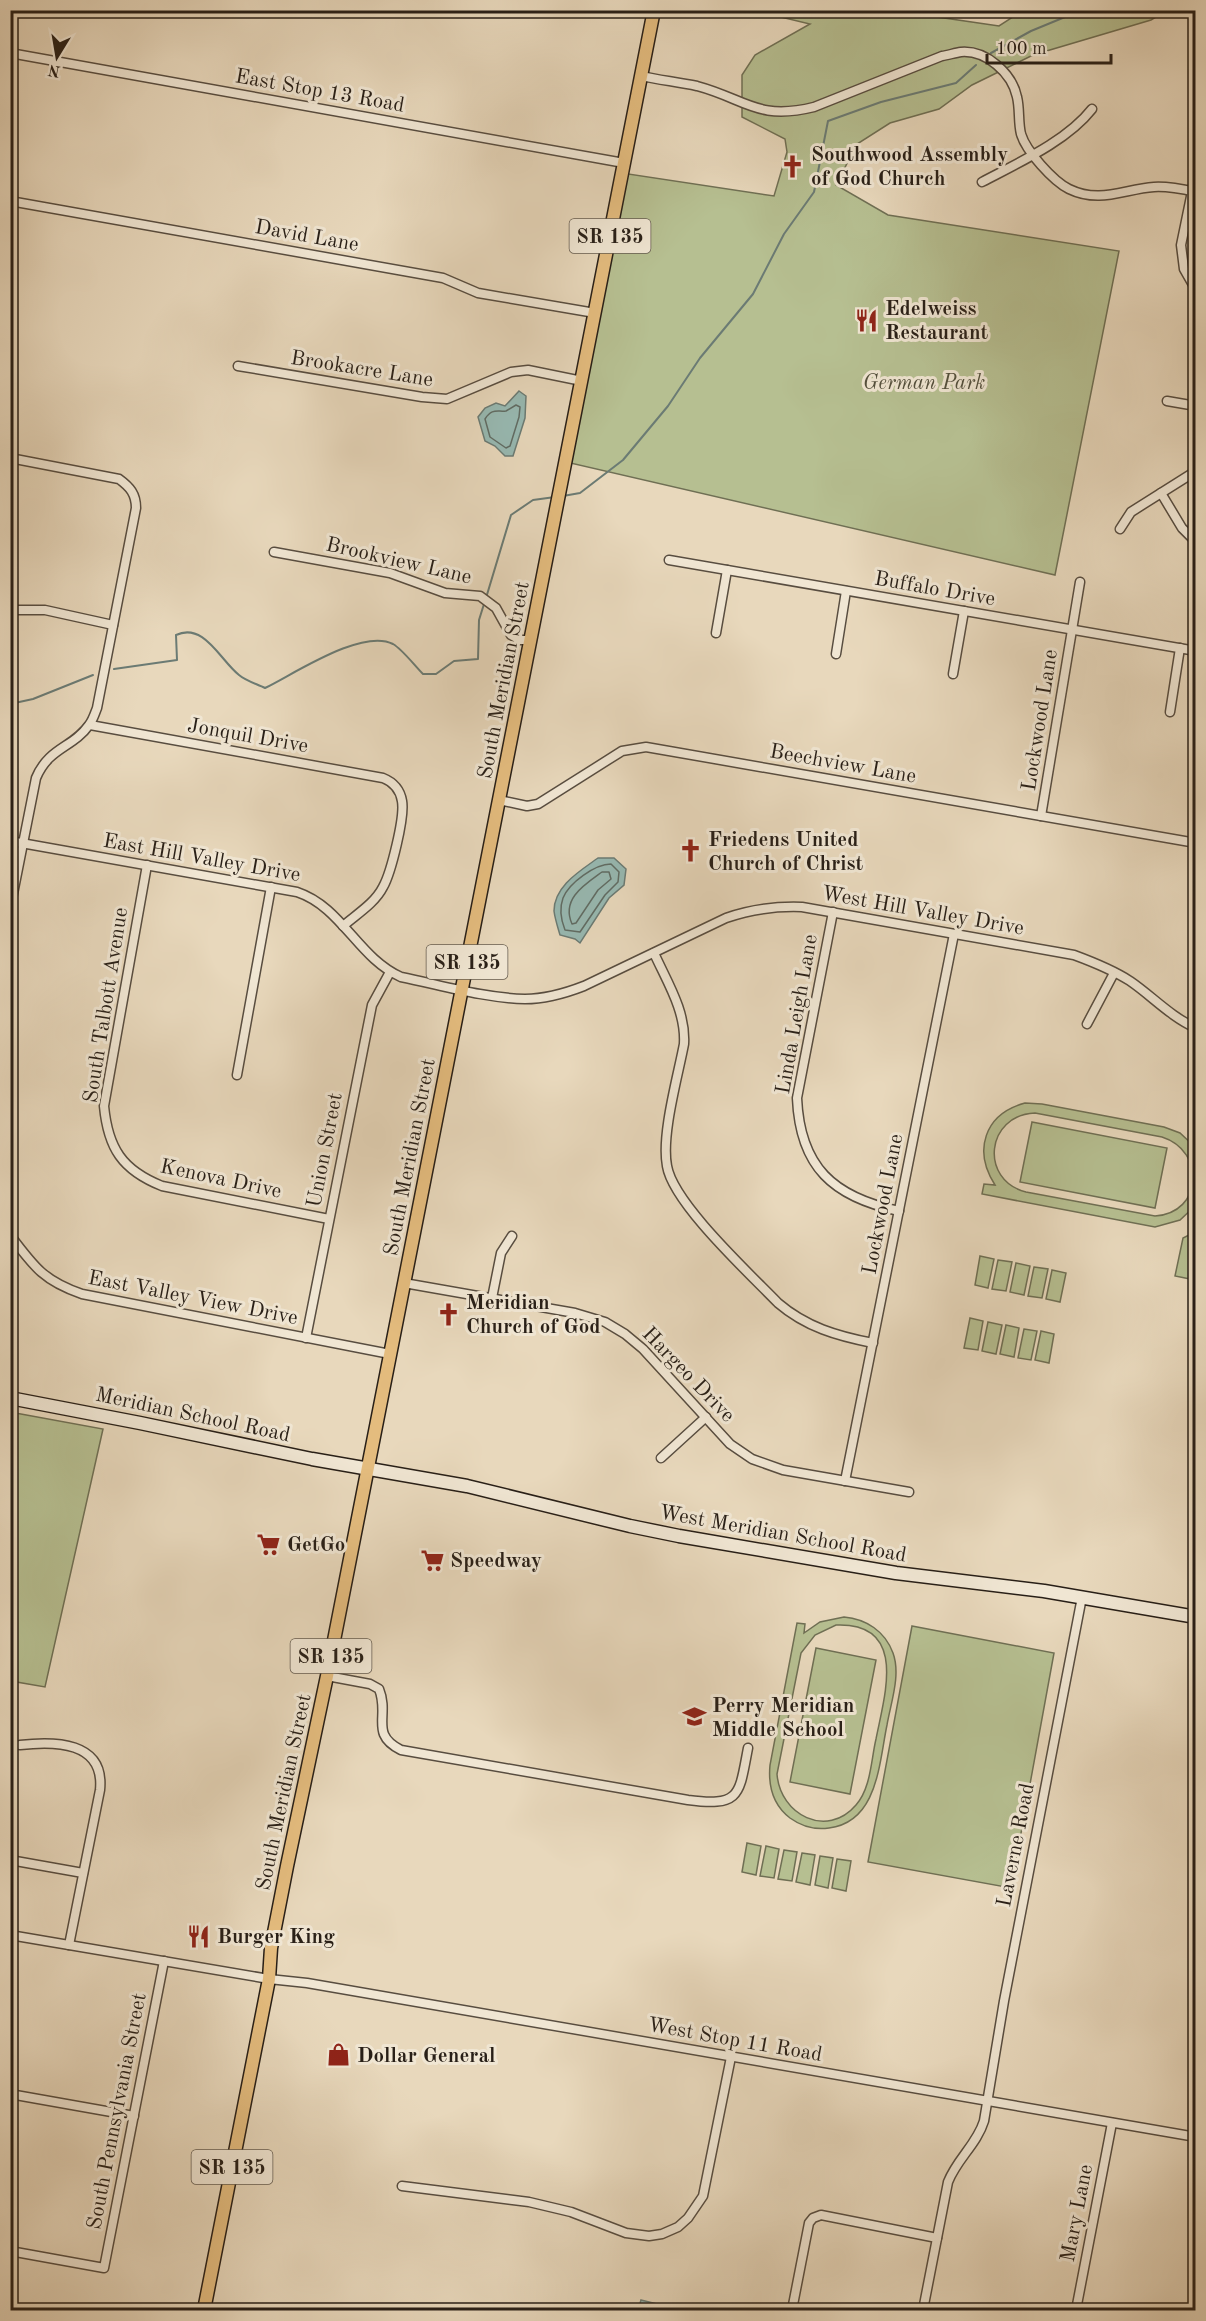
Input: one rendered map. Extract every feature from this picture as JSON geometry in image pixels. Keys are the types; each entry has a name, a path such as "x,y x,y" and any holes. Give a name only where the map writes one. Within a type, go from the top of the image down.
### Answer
{"main road":[{"name":"South Meridian Street","path":"204,2310 269,1979 283,1885 327,1676 654,10"},
{"name":"Meridian School Road","path":"10,1398 367,1468"},
{"name":"West Meridian School Road","path":"367,1468 472,1487 679,1536 926,1577 1082,1597 1196,1617"}],"street":[{"path":"641,76 698,87 758,110 794,112 814,107 942,56 962,52 973,53 994,62 1010,79 1017,97 1021,133 1025,145 1059,182 1083,194 1110,196 1153,187 1169,187 1194,192"},
{"name":"East Stop 13 Road","path":"10,53 624,163"},
{"path":"982,182 1033,154 1082,123 1092,109"},
{"path":"1196,172 1194,192 1181,245 1184,268 1196,290"},
{"name":"David Lane","path":"10,201 442,278 478,293 595,314"},
{"name":"Brookacre Lane","path":"238,366 422,398 447,399 511,372 528,370 582,381"},
{"path":"1167,401 1196,406"},
{"path":"10,458 119,479 132,490 136,499 97,708 90,725 53,753 41,767 36,778 10,909"},
{"path":"1120,529 1131,512 1196,471"},
{"path":"1161,493 1182,528 1196,542"},
{"name":"Brookview Lane","path":"274,552 390,573 445,593 484,598 498,611 511,634 520,640 531,640"},
{"name":"Buffalo Drive","path":"669,560 1196,651"},
{"path":"716,633 727,570"},
{"name":"Lockwood Lane","path":"1041,816 1080,582"},
{"path":"836,654 846,591"},
{"path":"10,610 45,610 113,625"},
{"path":"953,674 964,611"},
{"path":"1170,712 1180,648"},
{"name":"Jonquil Drive","path":"90,725 391,781 397,788 402,801 402,814 389,875 375,898 343,926"},
{"name":"Beechview Lane","path":"499,800 527,806 538,804 622,751 646,747 1196,843"},
{"name":"East Hill Valley Drive","path":"10,841 311,896 326,908 372,958 390,972 401,977 462,989"},
{"name":"South Talbott Avenue","path":"141,1176 123,1161 112,1144 106,1129 104,1106 147,865"},
{"path":"237,1076 271,887"},
{"name":"West Hill Valley Drive","path":"462,989 527,999 562,994 748,910 779,906 802,907 1074,955 1097,963 1129,980 1177,1017 1196,1028"},
{"name":"Linda Leigh Lane","path":"833,912 797,1098 800,1129 814,1161 826,1176 844,1192 872,1205 899,1210"},
{"name":"Lockwood Lane","path":"846,1481 954,934"},
{"path":"654,953 681,1012 685,1027 684,1044 665,1142 667,1166 673,1185 686,1205 789,1313 809,1325 842,1337 873,1343"},
{"name":"Union Street","path":"306,1338 372,1005 390,972"},
{"path":"1087,1024 1114,973"},
{"name":"Kenova Drive","path":"141,1176 162,1186 329,1219"},
{"name":"East Valley View Drive","path":"10,1235 43,1275 71,1290 390,1354"},
{"path":"492,1298 501,1253 512,1236"},
{"name":"Hargeo Drive","path":"404,1283 575,1312 605,1322 625,1334 643,1349 730,1444 752,1459 783,1470 909,1492"},
{"path":"661,1458 706,1417"},
{"name":"Laverne Road","path":"923,2310 951,2175 980,2133 988,2101 1004,2001 1082,1597"},
{"path":"327,1676 370,1684 379,1689 383,1736 388,1744 401,1750 642,1792 714,1803 726,1800 735,1795 741,1785 748,1748"},
{"path":"20,1745 45,1742 79,1748 89,1755 99,1775 100,1787 69,1945"},
{"path":"10,1860 83,1873"},
{"name":"West Stop 11 Road","path":"10,1935 269,1979 325,1986 1196,2137"},
{"name":"South Pennsylvania Street","path":"10,2251 104,2268 164,1961"},
{"path":"402,2186 549,2206 638,2236 655,2235 672,2230 688,2218 703,2196 731,2056"},
{"path":"10,2094 134,2116"},
{"name":"Mary Lane","path":"1076,2310 1112,2123"},
{"path":"792,2310 809,2223 815,2217 821,2215 937,2238"}],"green space":[{"name":"German Park","path":"756,11 924,11 924,15 999,26 1022,11 1166,11 1151,20 1033,55 972,85 939,109 890,123 857,144 836,185 888,215 1119,251 1055,575 566,462 622,173 774,196 787,152 785,139 742,117 742,75 755,55 810,24"},
{"path":"1025,1103 1042,1104 1164,1127 1180,1133 1195,1147 1195,1206 1180,1220 1155,1227 982,1194 984,1184 995,1185 988,1172 985,1159 986,1135 1000,1116 1011,1108","holes":["1035,1113 1162,1137 1176,1144 1186,1155 1192,1167 1193,1181 1190,1193 1183,1204 1171,1212 1155,1216 1026,1192 1011,1185 1001,1175 995,1162 994,1149 998,1136 1006,1124 1019,1116"]},
{"path":"1032,1122 1167,1148 1155,1208 1020,1182"},
{"path":"1195,1232 1195,1280 1175,1276 1183,1238"},
{"path":"980,1256 994,1259 988,1288 975,1285"},
{"path":"998,1260 1012,1262 1006,1291 992,1289"},
{"path":"1016,1263 1030,1266 1024,1295 1010,1292"},
{"path":"1034,1267 1048,1269 1042,1298 1028,1296"},
{"path":"1052,1270 1066,1273 1060,1302 1046,1299"},
{"path":"970,1318 983,1321 978,1350 964,1348"},
{"path":"988,1322 1002,1325 996,1354 982,1351"},
{"path":"1006,1325 1019,1328 1014,1357 1000,1354"},
{"path":"1024,1329 1037,1331 1031,1360 1018,1358"},
{"path":"1041,1331 1054,1334 1049,1363 1035,1360"},
{"path":"10,1412 103,1429 45,1687 11,1681"},
{"path":"844,1617 867,1623 880,1632 890,1645 896,1670 893,1698 878,1773 867,1803 858,1815 845,1823 829,1828 813,1828 803,1825 784,1813 773,1794 770,1773 797,1623 805,1624 804,1633 820,1622","holes":["836,1625 859,1627 874,1636 883,1649 886,1665 886,1684 870,1774 865,1790 856,1805 844,1815 832,1820 819,1821 807,1818 787,1801 780,1788 777,1774 801,1653 815,1635"]},
{"path":"912,1626 1054,1653 1011,1888 868,1862"},
{"path":"816,1648 876,1660 850,1794 790,1782"},
{"path":"747,1843 761,1846 756,1875 742,1872"},
{"path":"766,1846 779,1849 774,1878 760,1876"},
{"path":"784,1850 797,1852 792,1881 778,1879"},
{"path":"802,1853 815,1855 810,1885 796,1882"},
{"path":"820,1856 833,1858 828,1888 815,1885"},
{"path":"837,1859 851,1861 846,1891 832,1888"}],"water":[{"path":"519,391 526,396 525,418 513,456 505,456 495,446 485,441 478,417 485,408 496,403 505,406"},
{"path":"598,858 614,858 626,869 624,885 609,898 580,943 575,939 560,935 554,911 555,902 569,880"},
{"path":"641,2300 681,2310 638,2310"}],"waterway":[{"path":"991,53 1031,31 1082,10"},
{"path":"563,496 580,493 623,460 668,406 700,358 753,294 784,234 814,192 828,121 881,102 956,83 976,65"},
{"path":"486,598 511,515 533,500 555,497"},
{"path":"114,669 177,660 176,635 186,632 203,638 239,675 265,688 328,655 364,642 380,641 393,644 423,674 436,674 454,661 478,659 479,620 484,604"},
{"path":"10,704 33,699 93,675"}],"place":[{"name":"Southwood Assembly of God Church","path":"793,166"},
{"name":"Edelweiss Restaurant","path":"867,320"},
{"name":"Friedens United Church of Christ","path":"690,851"},
{"name":"Meridian Church of God","path":"448,1314"},
{"name":"GetGo","path":"269,1544"},
{"name":"Speedway","path":"432,1560"},
{"name":"Perry Meridian Middle School","path":"694,1717"},
{"name":"Burger King","path":"199,1936"},
{"name":"Dollar General","path":"339,2055"}]}
